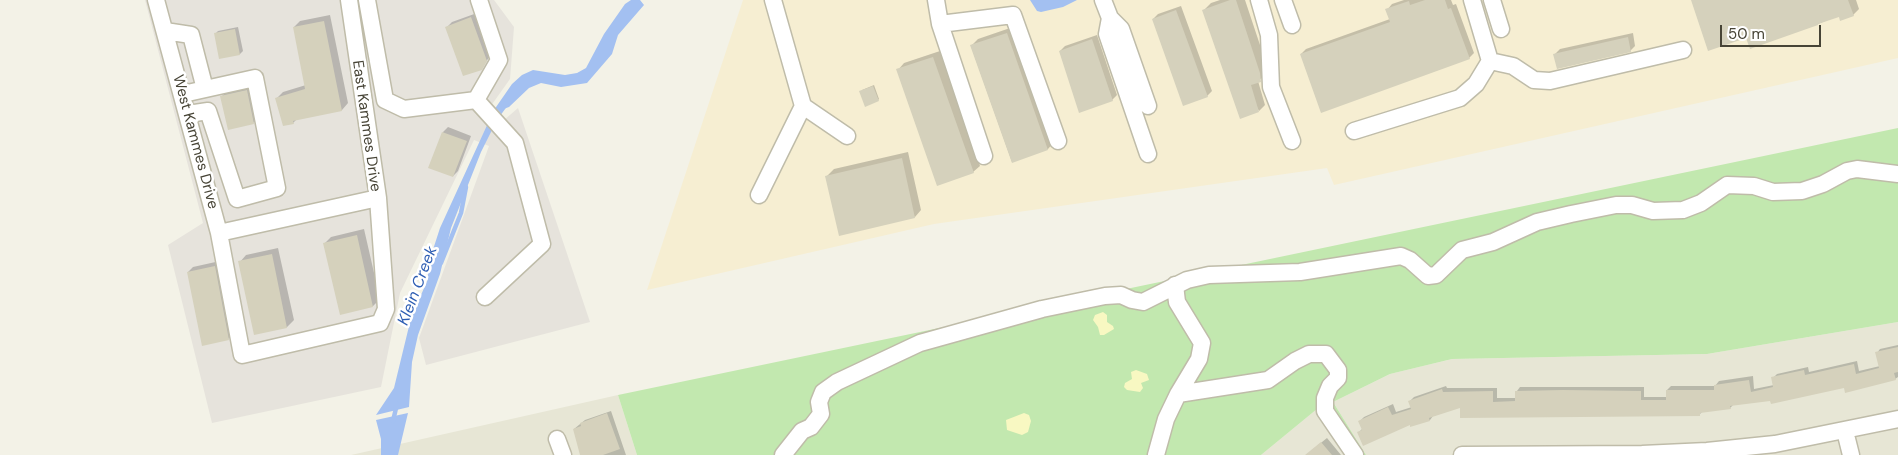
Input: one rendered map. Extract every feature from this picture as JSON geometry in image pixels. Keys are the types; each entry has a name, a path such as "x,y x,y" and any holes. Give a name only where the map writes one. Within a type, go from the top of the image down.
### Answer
{"street":[{"name":"West Kammes Drive","path":"156,0 183,94 219,233 242,355 380,324 386,309 378,198"},
{"name":"East Kammes Drive","path":"219,233 378,198 349,0"},
{"path":"367,0 385,100 404,109 476,100"},
{"path":"476,100 499,60 479,0"},
{"path":"773,0 803,106 848,136"},
{"path":"936,0 940,24 984,156"},
{"path":"1103,0 1110,18 1121,29 1148,106"},
{"path":"1259,0 1269,35 1271,87 1292,141"},
{"path":"1284,0 1292,25"},
{"path":"1354,131 1460,98 1476,84 1490,61 1472,0"},
{"path":"1492,0 1501,29"},
{"path":"940,24 1013,15 1058,140"},
{"path":"1110,18 1107,34 1148,154"},
{"path":"165,31 191,35 205,89"},
{"path":"1490,61 1513,66 1534,80 1550,81 1683,50"},
{"path":"183,94 219,88 255,78 277,188 237,199 208,111 188,114"},
{"path":"476,100 515,143 542,244 485,297"},
{"path":"758,195 803,106"},
{"path":"783,455 802,431 811,426 821,414 820,402 823,392 837,382 920,343 1042,309 1105,296 1121,295 1143,302 1187,280 1209,275 1300,272 1401,256 1410,260 1428,276 1436,275 1462,250 1493,242 1537,222 1571,214 1616,205 1632,205 1653,212 1683,210 1701,203 1727,185 1754,186 1773,192 1802,191 1823,184 1847,171 1857,169 1898,174"},
{"path":"1156,455 1166,420 1178,394 1199,359 1202,343 1177,302 1175,285"},
{"path":"1178,394 1268,380 1295,360 1309,354 1326,354 1338,370 1338,378 1330,386 1325,398 1325,410 1355,455"},
{"path":"1462,455 1642,455 1707,452 1766,445 1898,420"},
{"path":"1846,431 1851,455"},
{"path":"557,439 563,455"}],"shaded area":[{"path":"145,0 494,0 514,27 510,79 488,110 503,121 518,108 590,322 426,365 419,338 489,146 474,140 400,293 381,387 212,423 168,245 203,223"},
{"path":"743,0 1898,0 1898,58 1334,185 1327,168 934,224 647,290"},
{"path":"1898,128 1898,322 1707,354 1452,359 1390,374 1333,402 1366,455 1347,455 1317,409 1261,455 637,455 618,395"},
{"path":"1898,322 1898,455 1366,455 1333,402 1390,374 1452,359 1707,354"},
{"path":"618,395 637,455 351,455"},
{"path":"1317,409 1346,455 1261,455"}],"sand":[{"path":"1103,312 1107,315 1107,322 1114,329 1104,335 1100,335 1098,327 1093,320 1095,315"},
{"path":"1136,370 1147,374 1149,380 1141,383 1143,388 1140,392 1127,390 1124,387 1125,383 1132,379 1131,372"},
{"path":"1024,413 1029,415 1031,421 1028,432 1022,435 1007,430 1006,420"}],"water":[{"path":"631,0 640,0 644,5 618,35 612,54 587,83 561,87 541,83 529,88 509,107 498,111 499,116 481,152 451,228 440,274 418,335 412,362 409,407 376,415 394,388 411,318 428,279 428,265 440,228 494,110 512,84 522,75 533,70 565,75 577,73 586,68 604,34 625,4"},
{"path":"1030,0 1077,0 1063,7 1041,12 1037,11"},
{"path":"408,413 398,455 381,455 381,439 376,420"}],"building":[{"path":"1230,0 1236,0 1260,73 1261,82 1251,85 1259,112 1240,119 1202,10"},
{"path":"1425,0 1445,0 1448,9 1451,8 1470,59 1321,113 1300,54 1390,22 1385,9 1409,1 1410,5"},
{"path":"1691,0 1848,0 1854,16 1840,21 1839,17 1750,49 1746,38 1708,51"},
{"path":"1176,10 1208,97 1183,106 1152,19"},
{"path":"471,17 487,61 482,70 463,76 445,27"},
{"path":"324,21 342,111 293,121 294,124 283,126 275,98 305,89 293,27"},
{"path":"235,29 240,55 219,59 214,33"},
{"path":"1007,33 1048,150 1012,163 970,45"},
{"path":"1628,37 1631,52 1557,69 1553,54"},
{"path":"1092,39 1113,101 1079,113 1059,51"},
{"path":"933,57 974,173 937,186 896,69"},
{"path":"873,86 879,101 865,107 859,91"},
{"path":"247,90 254,124 228,130 220,96"},
{"path":"442,132 467,141 453,177 428,168"},
{"path":"902,158 915,218 839,236 825,176"},
{"path":"357,235 373,307 340,315 323,243"},
{"path":"272,254 287,328 254,335 238,261"},
{"path":"215,266 229,340 202,346 187,272"},
{"path":"1898,347 1898,372 1894,373 1896,380 1845,393 1844,388 1771,404 1770,401 1730,406 1731,409 1700,413 1700,416 1460,418 1460,408 1429,418 1430,421 1410,427 1410,425 1363,446 1357,432 1362,430 1358,421 1388,407 1392,415 1411,409 1408,401 1442,389 1443,392 1493,391 1493,402 1515,401 1515,391 1563,390 1641,391 1641,400 1666,400 1666,390 1714,390 1714,385 1749,380 1751,392 1773,387 1771,377 1804,370 1805,375 1854,364 1856,374 1879,368 1875,352"},
{"path":"607,413 620,449 603,455 580,455 573,429 581,426 580,423"},
{"path":"1321,442 1332,455 1305,455"}],"waterway":[{"name":"Klein Creek","path":"498,115 506,104"},
{"name":"Klein Creek","path":"441,263 461,213 466,187"},
{"name":"Klein Creek","path":"393,421 397,404"}]}
